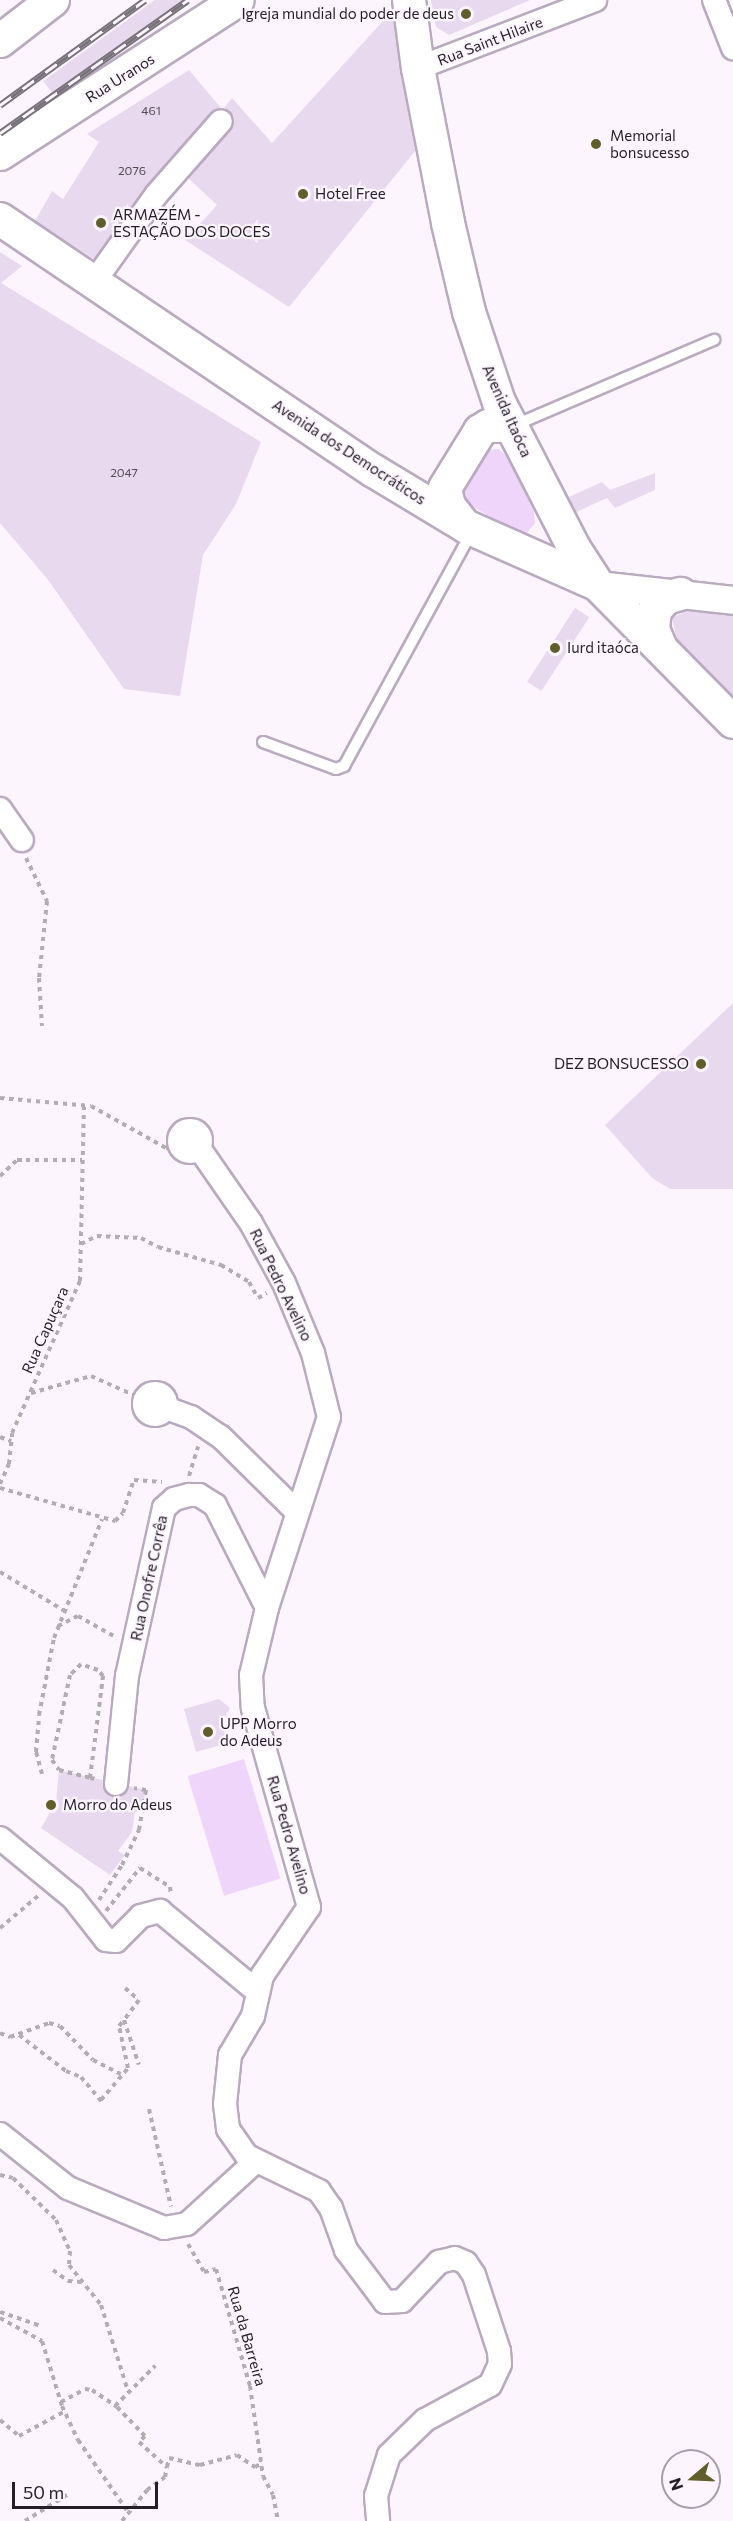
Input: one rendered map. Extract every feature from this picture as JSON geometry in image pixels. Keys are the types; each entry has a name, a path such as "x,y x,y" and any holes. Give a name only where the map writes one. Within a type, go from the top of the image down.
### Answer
{"main road":[{"path":"0,41 53,0"},
{"name":"Rua Uranos","path":"0,154 238,0"},
{"name":"Avenida Itaóca","path":"410,0 418,68 466,301 489,377 574,548 598,585 733,722"},
{"name":"Avenida dos Democráticos","path":"0,219 374,471 469,528 598,585"},
{"path":"469,528 449,506 446,489 480,431 488,426 512,426"},
{"path":"661,648 653,630 656,610 666,598 680,594"}],"street":[{"name":"Rua Saint Hilaire","path":"418,68 596,0"},
{"path":"714,0 733,48"},
{"path":"94,282 156,195 221,121"},
{"name":"Avenida dos Democráticos","path":"598,585 733,600"},
{"path":"0,809 22,840"},
{"name":"Rua Pedro Avelino","path":"190,1148 251,1223 279,1275 313,1353 326,1398 328,1424 267,1608 253,1660 251,1694 309,1907 262,1976 253,2016 230,2055 225,2104 234,2141 256,2161 319,2191 331,2208 346,2250 385,2302 402,2301 424,2273 439,2262 455,2258 466,2263 474,2275 499,2351 496,2375 490,2385 425,2420 404,2436 389,2455 376,2496 378,2521"},
{"path":"155,1404 206,1425 297,1512"},
{"path":"189,1495 207,1499 221,1513 267,1608"},
{"name":"Rua Onofre Corrêa","path":"116,1784 127,1676 164,1508 174,1499 189,1495"},
{"path":"0,1838 73,1898 106,1940 116,1941 141,1916 160,1911 258,1992"},
{"path":"0,2134 77,2194 164,2228 187,2224 256,2161"}],"lane":[{"path":"512,426 714,340"},
{"path":"263,742 336,769 344,766 469,528"}],"path":[{"path":"22,840 23,851 47,901 39,978 42,1026"},
{"path":"0,1098 91,1106 166,1148 190,1148"},
{"name":"Rua Capuçara","path":"0,1486 9,1464 12,1440 80,1281 84,1107"},
{"path":"0,1176 17,1161 82,1160"},
{"path":"81,1244 97,1236 141,1238 158,1247 221,1265 249,1282 258,1298"},
{"path":"31,1393 91,1376 155,1404"},
{"path":"0,1486 115,1521 121,1517 134,1480 163,1482 189,1495 189,1474 206,1425"},
{"path":"0,1437 12,1440"},
{"path":"42,1774 36,1752 39,1715 58,1627 102,1518"},
{"path":"0,1572 63,1610"},
{"path":"58,1627 78,1616 134,1648"},
{"path":"52,1760 70,1676 81,1664 98,1670 103,1676 90,1778"},
{"path":"94,1907 131,1849 146,1790"},
{"path":"102,1915 140,1868 172,1889 160,1911"},
{"path":"0,1928 28,1907 52,1879"},
{"path":"19,2034 66,2071 81,2077 102,2101 114,2088 121,2073 128,2068 118,2026 139,2000 125,1988"},
{"path":"124,2020 139,2065"},
{"path":"0,2033 10,2037 49,2023 60,2026 93,2060 121,2073"},
{"name":"Rua da Barreira","path":"149,2109 172,2216 204,2272 216,2269 250,2386 262,2463 278,2521"},
{"path":"0,2175 13,2178 56,2220 70,2251 69,2265 101,2305 128,2391"},
{"path":"53,2270 68,2282 82,2282"},
{"path":"0,2312 41,2326"},
{"path":"0,2318 42,2342 65,2411 78,2440 128,2512"},
{"path":"115,2406 155,2366"},
{"path":"62,2402 85,2389 115,2406 145,2436 139,2442 167,2467"},
{"path":"0,2420 19,2436 65,2411"},
{"path":"122,2521 128,2512 165,2477 169,2458 201,2465 237,2455 255,2467 262,2463"},
{"path":"25,2521 70,2493"}],"shaded area":[{"path":"499,449 510,460 534,512 535,523 527,533 517,533 462,500 461,491 486,450"},
{"path":"244,1759 281,1879 224,1896 188,1776"}],"building":[{"path":"155,0 188,0 54,95 43,81"},
{"name":"Igreja mundial do poder de deus","path":"431,0 530,0 449,35 436,27"},
{"name":"Hotel Free","path":"392,11 416,150 289,307 185,240 217,205 188,178 231,129 234,116 224,108 232,98 272,143"},
{"path":"189,70 221,108 211,112 146,186 94,259 35,221 52,191 63,199 99,142 87,134"},
{"path":"0,252 22,266 1,283 261,442 236,504 203,555 180,696 124,689 49,581 0,523"},
{"path":"655,473 655,490 615,508 607,498 576,512 569,497 602,482 610,490"},
{"name":"Iurd itaóca","path":"575,608 589,617 541,691 527,682"},
{"path":"686,611 733,615 733,696 677,639 672,618"},
{"name":"DEZ BONSUCESSO","path":"733,1003 733,1189 670,1189 652,1178 605,1125"},
{"name":"UPP Morro do Adeus","path":"219,1699 230,1708 222,1723 228,1743 196,1752 184,1709"},
{"path":"59,1770 103,1780 104,1790 114,1797 122,1796 129,1786 146,1790 143,1812 135,1812 132,1832 118,1851 125,1855 110,1875 41,1828 56,1802"}],"railway":[{"path":"0,105 145,0"},
{"path":"0,133 188,0"}],"place":[{"name":"Igreja mundial do poder de deus","path":"466,14"},
{"name":"Memorial bonsucesso","path":"596,144"},
{"name":"Hotel Free","path":"303,194"},
{"name":"ARMAZÉM - ESTAÇÃO DOS DOCES","path":"101,223"},
{"name":"Iurd itaóca","path":"555,648"},
{"name":"DEZ BONSUCESSO","path":"701,1064"},
{"name":"UPP Morro do Adeus","path":"208,1732"},
{"name":"Morro do Adeus","path":"51,1805"}]}
